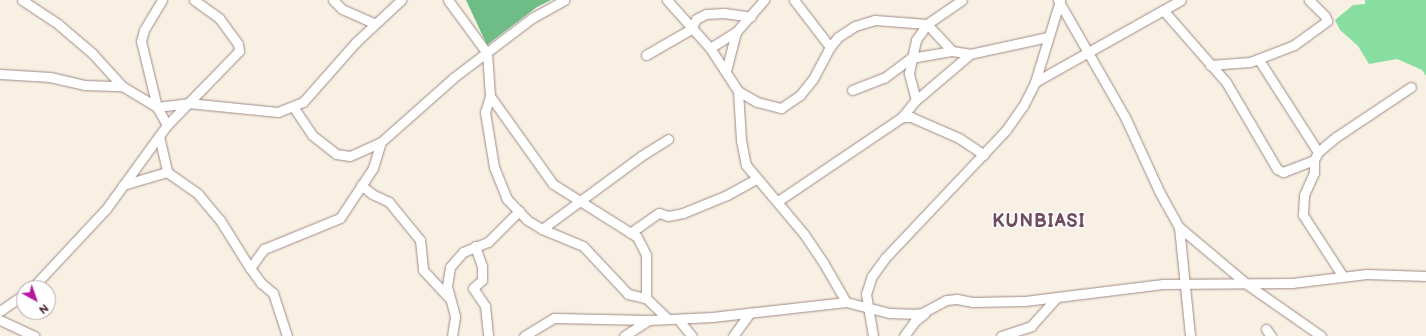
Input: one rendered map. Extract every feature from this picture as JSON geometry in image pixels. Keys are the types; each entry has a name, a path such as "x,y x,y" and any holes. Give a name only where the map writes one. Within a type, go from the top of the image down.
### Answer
{"street":[{"path":"162,0 144,30 141,41 157,107 167,125"},
{"path":"39,280 106,209 167,125 239,51 238,44 219,18 194,0"},
{"path":"333,0 342,9 375,24"},
{"path":"24,1 58,24 92,53 122,86 157,107 188,103 267,112 294,108 304,102 375,24 401,0"},
{"path":"448,0 487,53 490,96 485,112 494,167 507,199 527,220 542,229 584,246 628,294 646,298 668,319"},
{"path":"294,108 312,135 336,154 350,156 381,142 453,78 532,18 564,0"},
{"path":"667,0 691,29 710,48 738,91 743,156 756,179 778,202 823,262 846,302"},
{"path":"710,48 736,32 764,0"},
{"path":"794,0 830,47"},
{"path":"916,100 909,73 916,40 927,24 962,0"},
{"path":"873,336 867,308 867,285 885,258 984,155 1006,130 1023,106 1035,82 1059,0"},
{"path":"1059,0 1125,117 1160,193 1179,227 1248,285 1321,336"},
{"path":"1035,82 1088,52 1116,39 1181,0"},
{"path":"1210,65 1259,60 1283,51 1325,24 1326,16 1309,0"},
{"path":"1163,10 1226,82 1277,169 1283,172 1316,156 1411,87"},
{"path":"646,55 691,29 696,19 706,14 724,13 751,16"},
{"path":"738,91 757,102 781,108 800,95 813,79 830,47 838,37 855,26 875,20 927,24 952,51"},
{"path":"726,71 736,32"},
{"path":"852,90 884,78 911,58 952,51 970,54 1048,37"},
{"path":"778,202 902,117 916,100 970,54"},
{"path":"1259,60 1316,156 1314,173 1304,195 1304,215 1342,275"},
{"path":"0,74 50,77 85,85 122,86"},
{"path":"490,96 553,184 580,203 637,237 646,255 646,298"},
{"path":"902,117 911,117 959,138 984,155"},
{"path":"159,136 167,172 198,194 211,209 261,283 273,293 287,336"},
{"path":"542,229 580,203 641,156 668,140"},
{"path":"250,268 264,249 340,218 373,168 381,142"},
{"path":"124,185 167,172"},
{"path":"630,233 659,213 668,216 684,213 727,195 756,179"},
{"path":"362,185 372,194 389,202 420,240 423,270 450,299"},
{"path":"452,336 455,316 447,286 450,267 463,252 488,242 519,211"},
{"path":"1179,227 1186,283 1190,336"},
{"path":"475,246 482,266 482,280 473,288 485,306 488,336"},
{"path":"904,336 914,322 930,309 946,300 958,299 993,302 1057,297 1186,283 1248,285 1292,283 1342,275 1426,276"},
{"path":"1000,336 1031,326 1057,297"},
{"path":"0,311 16,300"},
{"path":"524,336 554,318 649,320 678,319 750,313 846,302 889,313 913,314 930,309"},
{"path":"733,336 750,313"},
{"path":"678,319 692,336"},
{"path":"0,320 34,336"},
{"path":"624,336 649,320"}],"green space":[{"path":"466,0 551,0 537,7 487,45"},
{"path":"1365,0 1426,0 1426,76 1422,70 1397,59 1369,64 1358,46 1340,30 1335,20 1353,5 1365,4"}],"district":[{"name":"KUNBIASI","path":"1039,222"}]}
